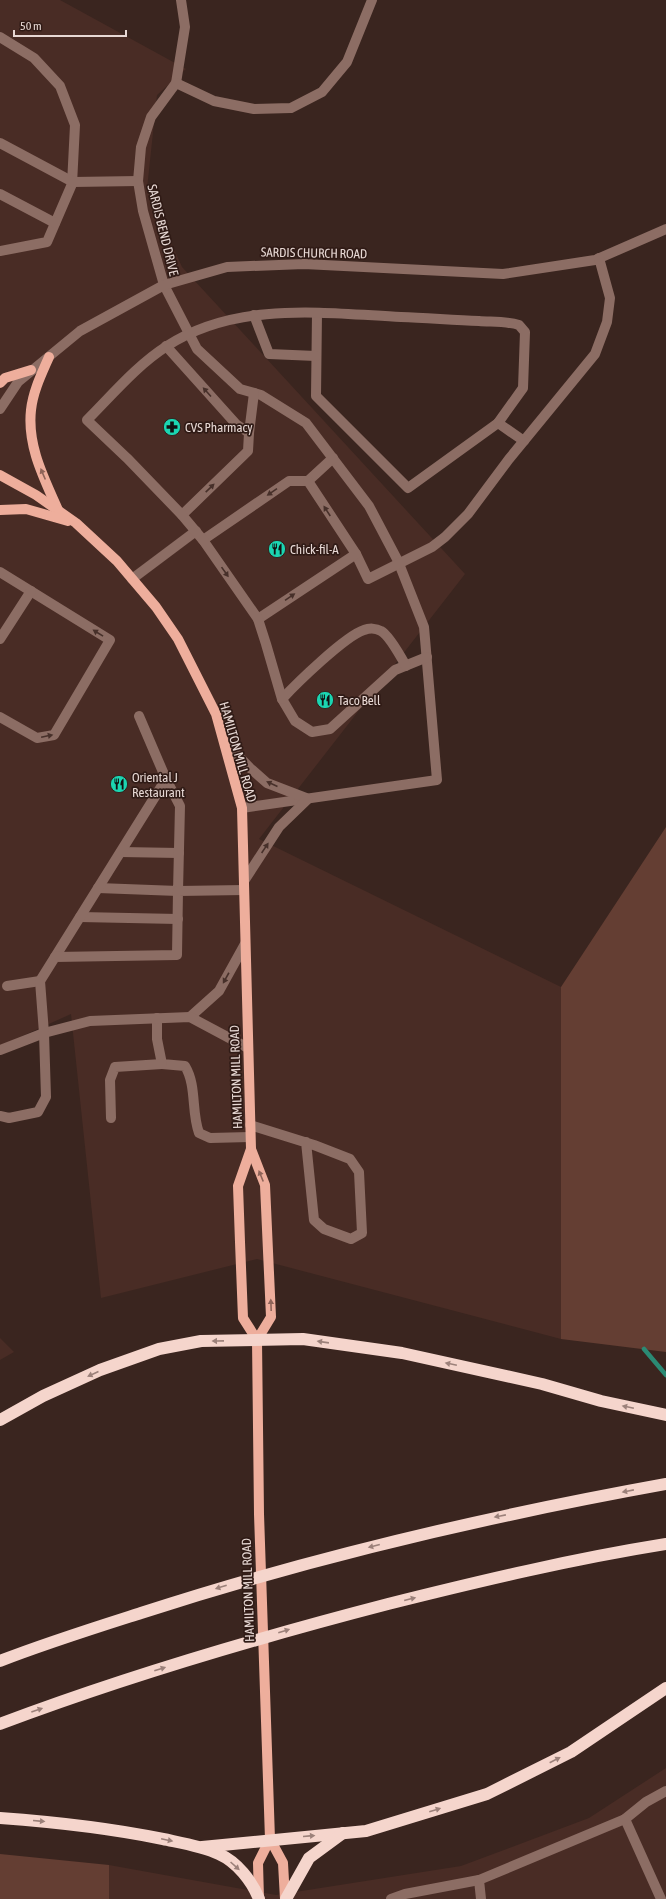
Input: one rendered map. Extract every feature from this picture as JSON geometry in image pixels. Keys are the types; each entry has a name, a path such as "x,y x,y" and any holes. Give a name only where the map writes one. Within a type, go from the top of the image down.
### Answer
{"highway":[{"path":"0,1420 43,1396 100,1370 160,1349 201,1341 303,1339 402,1353 542,1384 601,1401 666,1415"},
{"path":"0,1661 184,1599 260,1576 489,1518 666,1484"},
{"path":"0,1724 161,1668 293,1629 478,1582 666,1544"},
{"path":"202,1847 366,1830 487,1794 571,1752 666,1688"},
{"path":"0,1818 120,1830 202,1847 221,1855 233,1864 248,1880 259,1899"},
{"path":"286,1899 308,1858 343,1833"}],"main road":[{"path":"49,357 31,409 30,430 34,454 58,510"},
{"path":"0,383 5,378 31,370"},
{"name":"HAMILTON MILL ROAD","path":"0,475 58,510 76,523 117,562 156,607 178,639 216,714 242,808 250,1137 251,1149 265,1186 271,1317 257,1340"},
{"path":"0,510 26,510 76,523"},
{"name":"HAMILTON MILL ROAD","path":"251,1149 238,1186 243,1318 257,1340 259,1514 270,1839 283,1864 286,1899"},
{"name":"HAMILTON MILL ROAD","path":"259,1899 258,1863 270,1839"}],"street":[{"name":"SARDIS BEND DRIVE","path":"181,0 185,27 176,83 151,117 141,147 138,181 142,211 164,285 197,349 240,388 261,395 306,424 333,458 369,506 399,564 424,627 437,780 308,799"},
{"path":"176,83 214,101 254,109 291,108 322,92 347,62 372,0"},
{"path":"0,37 34,58 60,86 74,125 73,182 47,242 0,251"},
{"path":"0,143 73,182 138,181"},
{"path":"0,194 55,223"},
{"name":"SARDIS CHURCH ROAD","path":"0,409 18,382 80,330 164,285 227,267 304,264 503,274 599,258 666,228"},
{"path":"308,481 356,554 368,579 432,547 445,538 468,514 524,441 595,354 602,337 610,298 599,258"},
{"path":"317,313 316,396 408,488 498,423 523,388 526,332 519,325 317,313 254,315 224,320 189,333 166,346 137,370 88,420 127,458 196,530 258,619 282,699 295,721 312,732 330,729 395,670 427,657"},
{"path":"254,315 269,354 316,356"},
{"path":"166,346 236,424 248,433"},
{"path":"182,515 248,451 248,433 254,393"},
{"path":"498,423 524,441"},
{"path":"203,540 289,481 308,481 333,458"},
{"path":"132,579 196,530"},
{"path":"258,619 356,554"},
{"path":"0,572 110,640 54,735 37,738 0,718"},
{"path":"0,639 31,591"},
{"path":"282,699 296,684 338,648 363,630 375,628 383,632 406,666"},
{"path":"55,956 177,955 180,806 166,779 139,716"},
{"path":"224,741 267,783 308,799"},
{"path":"0,1116 9,1118 38,1112 46,1096 44,1033 40,980 166,779"},
{"path":"242,808 308,799"},
{"path":"98,888 178,891 244,886 280,827 308,799"},
{"path":"121,852 179,853"},
{"path":"80,917 178,919"},
{"path":"190,1017 219,991 245,944"},
{"path":"7,986 40,980"},
{"path":"0,1050 44,1033 90,1021 190,1017 248,1048"},
{"path":"157,1018 157,1039 162,1064"},
{"path":"111,1118 110,1080 114,1066 162,1064 185,1066 191,1076 194,1122 199,1133 210,1138 250,1137"},
{"path":"250,1124 306,1142 350,1159 359,1172 362,1233 351,1239 324,1229 314,1220 306,1142"},
{"path":"391,1899 405,1894 480,1880 625,1819 646,1802 666,1791"},
{"path":"625,1819 661,1899"},
{"path":"480,1880 481,1899"}],"shaded area":[{"path":"0,0 60,0 186,69 157,95 147,189 182,267 465,574 259,839 561,987 561,1339 257,1259 101,1298 71,1014 0,1046"},
{"path":"666,827 666,1352 561,1339 561,987"},
{"path":"0,1338 14,1352 0,1360"},
{"path":"666,1768 666,1899 109,1899 109,1865 276,1895 461,1866 589,1818"},
{"path":"0,1854 109,1865 109,1899 0,1899"}],"waterway":[{"path":"644,1349 666,1375"}],"place":[{"name":"CVS Pharmacy","path":"172,427"},
{"name":"Chick-fil-A","path":"277,549"},
{"name":"Taco Bell","path":"325,700"},
{"name":"Oriental J Restaurant","path":"119,784"}]}
